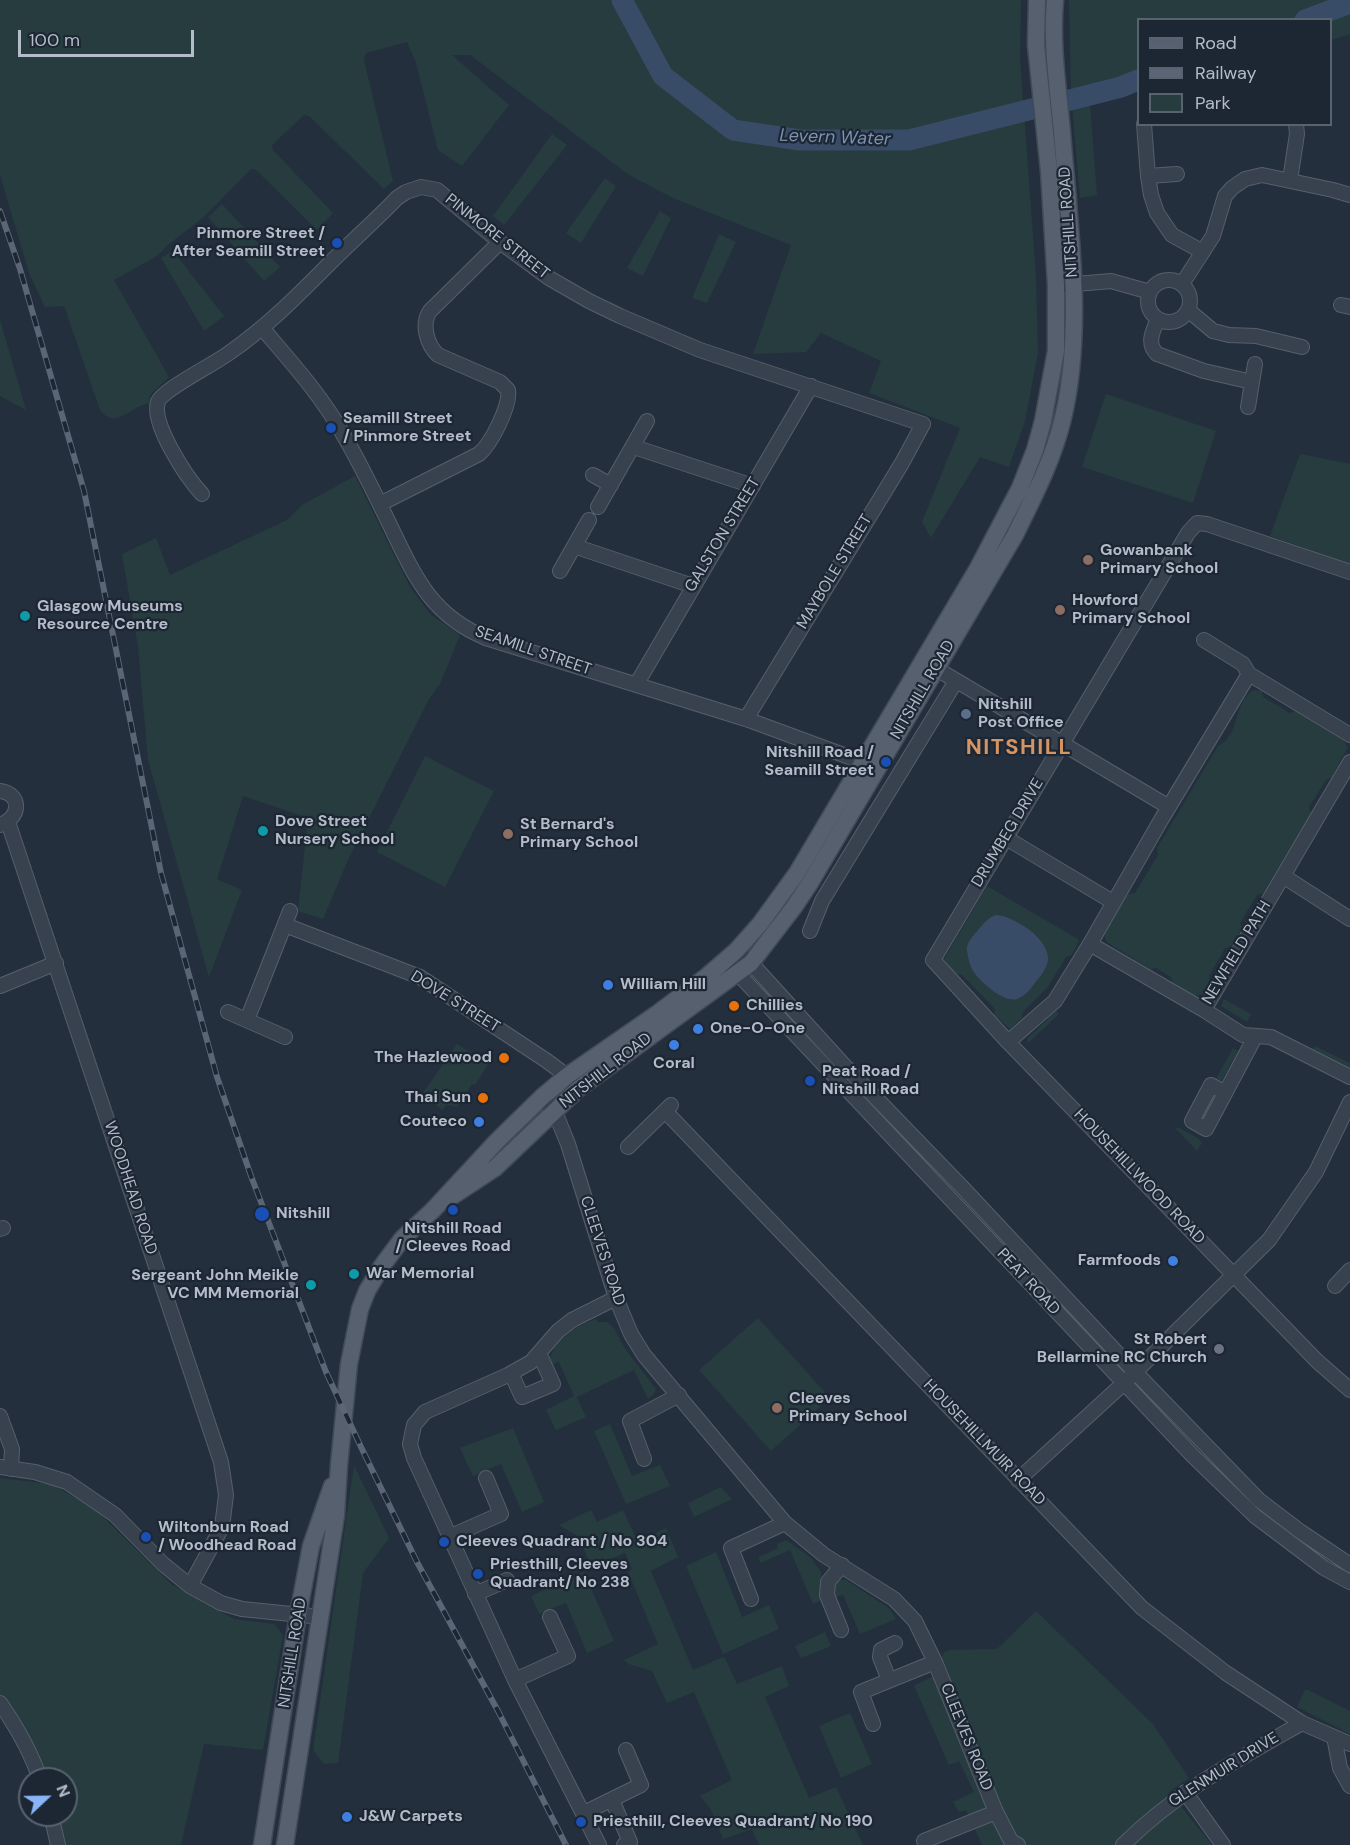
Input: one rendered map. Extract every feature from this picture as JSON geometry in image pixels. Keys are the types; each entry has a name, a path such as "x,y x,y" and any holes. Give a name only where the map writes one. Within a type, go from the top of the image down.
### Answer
{"main road":[{"name":"NITSHILL ROAD","path":"433,1210 495,1168 578,1089 744,969 794,907 929,664 1020,488 1035,450 1049,395 1056,351 1056,285 1047,149 1036,45 1036,0"},
{"name":"NITSHILL ROAD","path":"929,664 1015,535 1036,493 1062,421 1069,382 1073,331 1073,284 1054,45 1054,0"},
{"path":"1036,45 1054,45"},
{"name":"NITSHILL ROAD","path":"285,1845 336,1515 349,1364 360,1309 367,1292 402,1239 542,1097 567,1076 658,1013 731,956 760,924 871,765"},
{"name":"NITSHILL ROAD","path":"262,1845 298,1614 311,1546 339,1465"}],"street":[{"path":"1144,126 1148,176 1157,213 1172,235 1203,252"},
{"path":"1290,180 1296,126"},
{"path":"1148,176 1177,174"},
{"path":"1182,284 1213,236 1225,196 1232,188 1253,176 1262,175 1290,180 1350,195"},
{"name":"PINMORE STREET","path":"202,494 184,473 164,433 158,412 159,399 262,329 397,198 414,189 437,190 500,242 549,278 620,316 700,350 923,424"},
{"path":"380,504 479,454 489,442 508,403 508,390 500,382 438,355 429,340 426,321 430,311 500,242"},
{"path":"1165,280 1173,280 1182,284 1189,294 1188,310 1179,319 1169,322 1158,319 1148,305 1150,292 1156,284 1165,280"},
{"path":"1056,285 1111,281 1150,292"},
{"path":"1188,310 1213,331 1229,335 1256,336 1302,347"},
{"path":"1158,319 1150,344 1157,354 1204,371 1252,382"},
{"name":"SEAMILL STREET","path":"262,329 303,375 325,405 380,504 423,590 459,624 486,638 746,719 871,765"},
{"path":"1248,407 1255,364"},
{"name":"GALSTON STREET","path":"636,685 811,386"},
{"path":"598,507 647,421"},
{"name":"MAYBOLE STREET","path":"746,719 923,424"},
{"path":"634,447 753,486"},
{"path":"593,475 611,485"},
{"path":"560,571 589,520"},
{"name":"DRUMBEG DRIVE","path":"933,960 1188,533 1197,523 1208,524 1350,572"},
{"path":"574,546 693,586"},
{"path":"1204,640 1243,664 1249,674 1350,735"},
{"path":"929,664 1169,807"},
{"path":"1008,1042 1055,1000 1249,674"},
{"path":"810,930 822,901 956,681"},
{"name":"NEWFIELD PATH","path":"1090,944 1204,1010 1350,762"},
{"name":"WOODHEAD ROAD","path":"0,791 13,797 16,804 16,813 4,824 56,963 221,1462 226,1495 222,1527 190,1586"},
{"path":"1006,838 1113,902"},
{"path":"1283,876 1350,919"},
{"name":"DOVE STREET","path":"247,1020 288,918 420,977 547,1060 567,1076 578,1089"},
{"name":"PEAT ROAD","path":"731,956 842,1063 1259,1500 1350,1565"},
{"name":"HOUSEHILLWOOD ROAD","path":"933,960 1008,1042 1234,1276 1317,1361 1350,1390"},
{"path":"0,986 56,963"},
{"name":"PEAT ROAD","path":"744,969 1192,1455 1255,1516 1324,1568 1350,1582"},
{"path":"1204,1010 1243,1035 1271,1037 1350,1077"},
{"path":"228,1012 285,1037"},
{"path":"1225,1093 1255,1037"},
{"name":"CLEEVES ROAD","path":"542,1097 555,1112 568,1144 616,1298 631,1334 644,1355 785,1523 824,1555 894,1599 915,1621 935,1662 996,1812 1011,1840 1018,1845"},
{"path":"1018,1480 1124,1383 1269,1240 1316,1172 1350,1102"},
{"name":"HOUSEHILLMUIR ROAD","path":"628,1147 668,1108 1018,1480 1142,1608 1226,1673 1302,1723 1350,1744"},
{"path":"1335,1286 1350,1270"},
{"path":"599,1845 515,1680 449,1537 410,1444 414,1425 426,1412 531,1362 558,1331 572,1320 616,1298"},
{"path":"511,1373 522,1397 554,1384 539,1353"},
{"path":"644,1459 630,1421 679,1395"},
{"path":"0,1416 12,1449 6,1468 35,1472 67,1482 115,1515 163,1564 190,1586 221,1603 242,1609 321,1617"},
{"path":"449,1537 501,1514 486,1478"},
{"path":"751,1599 731,1548 785,1523"},
{"path":"841,1630 827,1595 828,1582 842,1565"},
{"path":"475,1594 507,1580"},
{"path":"515,1680 568,1656 550,1617"},
{"path":"890,1680 880,1656 881,1650 895,1643"},
{"name":"CLEEVES ROAD","path":"873,1724 861,1692 935,1662"},
{"path":"0,1703 15,1724 36,1767"},
{"name":"GLENMUIR DRIVE","path":"1123,1845 1147,1821 1185,1792 1302,1723"},
{"path":"1334,1737 1340,1768 1350,1786"},
{"path":"584,1813 642,1785 626,1750"},
{"path":"1185,1792 1223,1845"},
{"path":"612,1800 628,1844"},
{"name":"CLEEVES ROAD","path":"926,1845 924,1841 996,1812"},
{"path":"54,1827 58,1845"}],"green space":[{"path":"0,0 1021,0 1020,58 1036,277 1038,353 1025,421 1009,467 980,457 931,538 922,522 960,428 869,393 881,361 821,333 806,352 753,354 791,245 673,198 629,175 470,55 452,55 509,105 462,166 438,150 416,63 407,42 366,53 364,60 393,181 384,189 309,116 304,115 272,145 273,150 333,213 317,230 255,169 251,169 204,217 157,256 114,280 169,377 150,395 149,403 118,418 106,416 100,410 64,306 45,307 29,273 0,175"},
{"path":"1069,0 1350,0 1350,34 1332,40 1332,18 1137,18 1137,91 1090,104 1097,195 1080,198 1071,95"},
{"path":"552,134 567,145 504,225 493,216"},
{"path":"605,178 616,186 581,243 566,233"},
{"path":"222,204 280,267 264,281 208,217"},
{"path":"660,211 671,218 643,276 627,268"},
{"path":"719,234 736,242 707,303 692,298"},
{"path":"173,251 224,316 204,331 161,258"},
{"path":"0,320 26,410 0,396"},
{"path":"1106,394 1216,431 1193,503 1082,467"},
{"path":"1300,454 1350,464 1350,564 1270,536"},
{"path":"355,476 410,587 430,614 460,635 440,684 429,699 348,860 323,919 298,911 308,818 243,796 217,879 242,890 209,977 148,760 138,647 122,554 156,538 170,575 287,520 302,505"},
{"path":"1253,690 1262,691 1263,697 1290,713 1296,711 1343,740 1348,747 1331,778 1326,780 1309,807 1311,813 1263,893 1257,895 1240,923 1242,928 1231,947 1225,948 1209,976 1210,982 1203,994 1194,996 1173,983 1171,977 1156,968 1150,969 1108,943 1105,939 1105,931 1128,894 1135,893 1158,855 1157,848 1218,746 1230,735 1242,703"},
{"path":"425,756 494,791 445,887 377,852"},
{"path":"987,886 1079,941 1072,955 1066,957 1048,987 1022,1013 1023,1017 1010,1029 994,1015 995,1009 962,975 955,974 944,959"},
{"path":"1224,999 1251,1014 1247,1022 1221,1006"},
{"path":"1056,1011 1059,1014 1028,1043 1027,1039"},
{"path":"457,1044 489,1063 475,1085 472,1084 458,1107 447,1105 442,1110 423,1093"},
{"path":"1315,1046 1350,1063 1350,1068 1312,1049"},
{"path":"1233,1048 1238,1051 1221,1082 1216,1079"},
{"path":"1177,1127 1198,1138 1202,1143 1197,1151 1176,1129"},
{"path":"758,1318 830,1398 771,1451 699,1370"},
{"path":"596,1319 598,1322 607,1322 614,1328 624,1347 656,1389 648,1399 634,1370 577,1397 586,1417 556,1430 546,1410 574,1396 559,1362 550,1365 551,1354 558,1343 573,1330"},
{"path":"610,1424 632,1476 660,1465 670,1486 626,1504 594,1431"},
{"path":"513,1428 544,1502 522,1512 501,1464 473,1476 460,1448"},
{"path":"354,1465 389,1538 363,1573 338,1763 324,1764 313,1750"},
{"path":"0,1478 50,1484 93,1507 171,1584 234,1619 274,1624 283,1635 263,1750 204,1744 181,1845 63,1845 59,1827 78,1827 78,1767 39,1767 0,1695"},
{"path":"721,1487 732,1499 694,1517 688,1503"},
{"path":"591,1510 597,1522 623,1510 638,1542 666,1528 678,1557 651,1571 693,1670 725,1658 737,1684 782,1666 789,1686 765,1697 809,1798 836,1787 863,1845 759,1845 752,1829 723,1839 710,1808 700,1796 732,1780 694,1692 667,1703 652,1671 628,1664 624,1660 658,1644 628,1572 632,1569 625,1553 591,1567 579,1537 559,1525"},
{"path":"786,1540 810,1557 821,1572 822,1600 813,1604 790,1550 760,1563 759,1557 778,1548 777,1544"},
{"path":"716,1552 742,1617 769,1605 779,1629 723,1654 686,1566"},
{"path":"584,1572 614,1641 587,1653 566,1603 539,1614 531,1596"},
{"path":"837,1580 846,1580 890,1609 896,1619 860,1634 843,1595 834,1597 832,1592"},
{"path":"1036,1611 1153,1724 1189,1778 1169,1792 1212,1845 982,1845 966,1810 959,1812 953,1802 974,1792 959,1761 949,1765 914,1686 935,1675 944,1652 997,1649"},
{"path":"825,1632 831,1646 801,1658 795,1646"},
{"path":"1305,1690 1350,1711 1350,1734 1297,1707"},
{"path":"850,1713 872,1764 841,1778 819,1726"}],"water":[{"path":"996,915 1003,916 1030,930 1047,952 1048,960 1042,973 1028,991 1017,999 999,995 987,986 973,971 969,960 967,946 973,935"}],"waterway":[{"name":"Levern Water","path":"622,0 663,76 733,130 800,140 909,140 1036,108"},
{"name":"Levern Water","path":"1310,18 1350,3"},
{"name":"Levern Water","path":"1066,101 1121,87 1137,80"}],"railway":[{"path":"0,211 20,269 84,491 161,873 217,1077 251,1176 326,1372 361,1447 417,1562 498,1711 566,1845"}],"place":[{"name":"Pinmore Street / After Seamill Street","path":"337,243"},
{"name":"Seamill Street / Pinmore Street","path":"331,428"},
{"name":"Gowanbank Primary School","path":"1088,560"},
{"name":"Howford Primary School","path":"1060,610"},
{"name":"Glasgow Museums Resource Centre","path":"25,616"},
{"name":"Nitshill Post Office","path":"966,714"},
{"name":"Nitshill Road / Seamill Street","path":"886,762"},
{"name":"Dove Street Nursery School","path":"263,831"},
{"name":"St Bernard's Primary School","path":"508,834"},
{"name":"William Hill","path":"608,985"},
{"name":"Chillies","path":"734,1006"},
{"name":"One-O-One","path":"698,1029"},
{"name":"Coral","path":"674,1045"},
{"name":"The Hazlewood","path":"504,1058"},
{"name":"Peat Road / Nitshill Road","path":"810,1081"},
{"name":"Thai Sun","path":"483,1098"},
{"name":"Couteco","path":"479,1122"},
{"name":"Nitshill Road / Cleeves Road","path":"453,1210"},
{"name":"Nitshill","path":"262,1214"},
{"name":"Farmfoods","path":"1173,1261"},
{"name":"War Memorial","path":"354,1274"},
{"name":"Sergeant John Meikle VC MM Memorial","path":"311,1285"},
{"name":"St Robert Bellarmine RC Church","path":"1219,1349"},
{"name":"Cleeves Primary School","path":"777,1408"},
{"name":"Wiltonburn Road / Woodhead Road","path":"146,1537"},
{"name":"Cleeves Quadrant / No 304","path":"444,1542"},
{"name":"Priesthill, Cleeves Quadrant/ No 238","path":"478,1574"},
{"name":"J&W Carpets","path":"347,1817"},
{"name":"Priesthill, Cleeves Quadrant/ No 190","path":"581,1822"}],"district":[{"name":"NITSHILL","path":"1019,748"}]}
